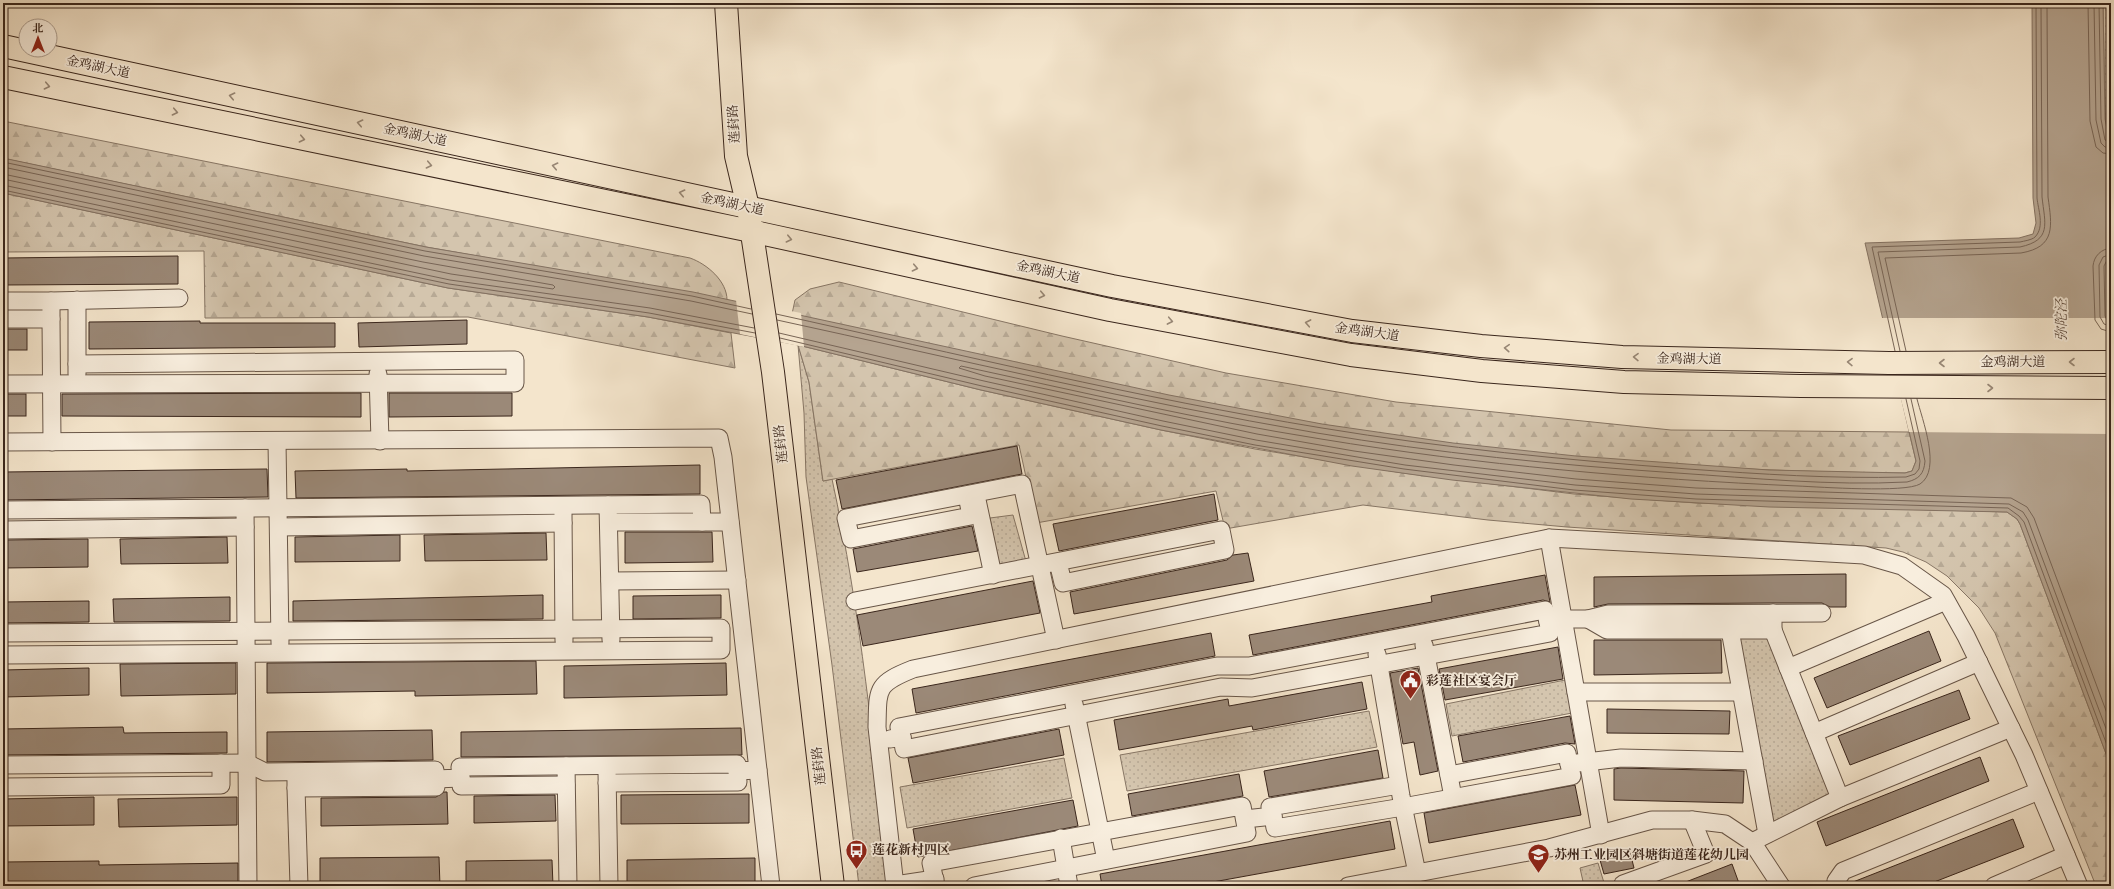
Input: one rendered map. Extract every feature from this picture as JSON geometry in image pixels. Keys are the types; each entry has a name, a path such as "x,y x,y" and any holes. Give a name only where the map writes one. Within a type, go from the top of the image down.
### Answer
{"main road":[{"name":"莲葑路","path":"726,3 736,156 748,207 773,372 833,886"},
{"name":"金鸡湖大道","path":"8,47 1112,286 1352,331 1481,346 1622,357 1889,363 2111,362"},
{"name":"金鸡湖大道","path":"6,78 751,231 1110,310 1351,355 1482,371 1624,382 1895,388 2111,388"}],"street":[{"path":"3,301 179,298"},
{"path":"77,300 78,384"},
{"path":"51,301 52,442"},
{"path":"3,319 51,319"},
{"path":"3,384 515,384 515,360 77,364"},
{"path":"378,361 380,441"},
{"path":"3,442 719,438 723,457 771,886"},
{"path":"278,441 280,653"},
{"path":"971,494 971,516 851,539 846,518 1022,484 1056,640"},
{"path":"971,494 993,575"},
{"path":"3,510 701,504 702,522"},
{"path":"562,505 565,652"},
{"path":"608,505 611,651"},
{"path":"245,508 248,886"},
{"path":"124,509 124,528"},
{"path":"74,510 74,529"},
{"path":"609,522 730,522"},
{"path":"279,527 563,523"},
{"path":"3,530 245,527"},
{"path":"855,601 1221,530 1225,550 1063,583 1058,562"},
{"path":"1549,538 1555,620 1576,692 1601,835"},
{"path":"974,886 1247,833 1242,806 931,863 935,882 895,886 878,742 877,702 881,687 891,678 912,669 1549,538 1864,555 1902,566 1943,595 1979,662 2011,728 2079,886"},
{"path":"610,582 737,580"},
{"path":"1788,668 1946,601"},
{"path":"1555,620 1550,633 1252,688 1221,687 904,749 899,727 1216,666 1249,666 1545,610 1555,620 1588,620 1608,614 1773,622"},
{"path":"1588,620 1608,630 1730,630 1822,613"},
{"path":"1773,622 1788,668 1840,798"},
{"path":"3,633 721,628 721,650 3,655"},
{"path":"441,630 441,652"},
{"path":"1730,630 1754,761 1759,838 1781,886"},
{"path":"390,631 391,653"},
{"path":"90,633 90,655"},
{"path":"1422,634 1453,797"},
{"path":"721,639 743,639"},
{"path":"1375,642 1399,785 1417,873"},
{"path":"1814,733 1979,662"},
{"path":"1232,666 1234,687"},
{"path":"1576,692 1741,692"},
{"path":"1072,694 1106,860"},
{"path":"989,709 994,731"},
{"path":"1348,886 1549,848 1652,820 1692,820 1726,824 1759,838 1840,798 2011,728"},
{"path":"878,742 902,737"},
{"path":"1399,785 1270,807 1275,828 1403,807 1572,776 1567,753 1449,775"},
{"path":"1569,764 1621,758 1754,761"},
{"path":"3,765 247,762 264,772 296,780 436,787 435,779 461,778"},
{"path":"3,787 221,785 221,763"},
{"path":"100,764 100,786"},
{"path":"148,764 148,786"},
{"path":"566,785 461,786 460,767 737,764 738,782 607,783"},
{"path":"566,766 568,886"},
{"path":"607,766 609,886"},
{"path":"737,771 758,770"},
{"path":"296,780 298,886"},
{"path":"1838,886 1836,881 1843,871 2039,791"},
{"path":"1245,819 1273,816"},
{"path":"1624,886 1624,884 1706,854 1692,820"},
{"path":"1061,838 1069,886"},
{"path":"1994,886 2066,855"}],"green space":[{"path":"2103,3 2111,3 2111,318 2109,318"},
{"path":"3,121 690,258 703,264 715,274 724,286 727,300 426,247 6,159 3,158"},
{"path":"3,193 448,288 648,317 731,333 735,368 468,317 205,318 204,251 3,252"},
{"path":"839,282 1062,336 1226,373 1396,402 1671,430 1909,432 1916,461 1912,471 1905,473 1831,472 1684,465 1611,460 1464,445 1319,424 1187,400 792,314 795,300 810,289"},
{"path":"798,345 809,382 823,481 832,479 851,580 866,682 889,886 859,886 832,665 806,477 804,413"},
{"path":"798,345 981,390 1161,430 1255,449 1403,473 1574,494 1696,503 2007,512 2017,519 2020,524 2111,767 2111,886 2096,886 1995,633 1979,608 1947,576 1926,562 1903,552 1886,548 1567,527 1488,520 1363,505 1225,529 1216,491 1036,523 1019,445 823,481 809,382"},
{"path":"1013,515 1027,565 1000,569 990,518"},
{"path":"1773,631 1839,797 1767,833 1731,632"},
{"path":"1565,680 1572,713 1452,736 1446,704"},
{"path":"1369,711 1377,747 1127,791 1120,755"},
{"path":"1064,758 1072,798 907,828 900,787"},
{"path":"1598,863 1605,886 1584,886 1580,868"}],"water":[{"name":"弥陀泾","path":"2032,3 2103,3 2105,119 2111,149 2111,262 2108,265 2111,500 2111,767 2020,524 2017,519 2007,512 1769,507 1631,499 1452,480 1352,466 1161,430 981,390 798,345 648,317 448,288 3,193 3,158 426,247 693,292 1169,395 1322,424 1453,443 1576,456 1769,470 1905,473 1912,471 1916,461 1865,243 2019,238 2033,234 2036,223 2033,198"}],"pier":[{"path":"736,300 801,313 804,347 740,334"},
{"path":"1881,318 2109,318 2111,325 2111,434 1909,432"}],"building":[{"path":"178,256 178,284 3,285 3,258"},
{"path":"467,320 467,344 359,347 358,323"},
{"path":"200,321 200,323 335,323 335,347 89,349 89,322"},
{"path":"3,329 27,329 27,350 3,350"},
{"path":"361,393 361,417 62,416 62,394"},
{"path":"389,393 512,393 512,416 389,417"},
{"path":"3,394 26,394 26,416 3,416"},
{"path":"1017,446 1022,474 842,509 836,480"},
{"path":"700,465 700,494 296,498 295,471 407,469 407,471"},
{"path":"267,469 268,497 3,500 3,472"},
{"path":"1214,494 1218,520 1059,551 1053,524"},
{"path":"972,526 978,551 857,572 853,549"},
{"path":"625,532 712,532 713,562 625,563"},
{"path":"546,533 547,560 425,561 424,535"},
{"path":"400,535 400,561 295,562 295,537"},
{"path":"227,537 228,563 121,564 120,539"},
{"path":"88,539 88,567 3,568 3,540"},
{"path":"1248,553 1254,581 1074,614 1070,592 1227,560 1233,555"},
{"path":"1846,574 1846,607 1830,607 1822,603 1773,603 1608,604 1594,607 1594,577"},
{"path":"1545,575 1550,602 1543,600 1253,655 1249,635 1432,602 1431,596"},
{"path":"1033,581 1040,613 863,646 857,615"},
{"path":"543,595 543,619 293,621 293,601"},
{"path":"721,595 721,618 633,619 633,596"},
{"path":"230,597 230,621 114,622 113,599"},
{"path":"89,601 89,622 3,623 3,602"},
{"path":"1929,631 1941,661 1827,708 1814,678"},
{"path":"1211,633 1215,656 916,713 912,689"},
{"path":"1594,640 1721,640 1722,673 1594,675"},
{"path":"1558,647 1563,679 1445,700 1439,669"},
{"path":"536,661 537,694 415,696 415,691 267,693 267,663"},
{"path":"236,663 236,694 121,696 120,664"},
{"path":"726,663 727,695 564,698 564,666"},
{"path":"89,668 89,695 3,697 3,670"},
{"path":"1418,668 1438,771 1420,775 1414,742 1403,744 1390,673"},
{"path":"1362,682 1367,709 1253,730 1252,726 1119,750 1114,720 1228,699 1229,706"},
{"path":"1959,690 1970,719 1850,765 1838,736"},
{"path":"1607,709 1730,711 1729,734 1607,733"},
{"path":"1570,716 1575,744 1565,743 1463,762 1458,736"},
{"path":"123,727 124,733 227,732 227,753 3,755 3,729"},
{"path":"741,728 742,755 461,757 461,732"},
{"path":"1059,729 1064,755 913,783 908,758"},
{"path":"432,730 433,760 267,762 267,732"},
{"path":"1378,750 1383,778 1269,797 1264,771"},
{"path":"1980,757 1989,781 1826,846 1817,822"},
{"path":"1614,769 1744,771 1743,803 1614,800"},
{"path":"1239,774 1243,796 1132,816 1128,794"},
{"path":"1575,785 1581,815 1429,843 1424,813"},
{"path":"444,792 447,792 448,824 321,826 321,798 436,797"},
{"path":"749,794 749,823 621,824 621,795"},
{"path":"555,795 556,821 474,823 474,796"},
{"path":"94,797 94,825 3,826 3,799"},
{"path":"237,797 237,825 119,827 118,799"},
{"path":"1073,800 1078,826 918,857 913,829"},
{"path":"2013,819 2024,847 1924,886 1848,886 1848,884"},
{"path":"1390,821 1395,849 1191,886 1102,886 1100,874"},
{"path":"1630,852 1634,868 1604,874 1600,860"},
{"path":"439,857 440,886 320,886 320,858"},
{"path":"755,858 755,886 627,886 627,860"},
{"path":"552,860 553,886 466,886 466,861"},
{"path":"99,861 99,865 238,863 238,886 3,886 3,862"},
{"path":"1732,864 1740,886 1678,886 1678,885"}],"place":[{"name":"彩莲社区宴会厅","path":"1410,700"},
{"name":"莲花新村四区","path":"856,870"},
{"name":"苏州工业园区斜塘街道莲花幼儿园","path":"1539,874"}]}
